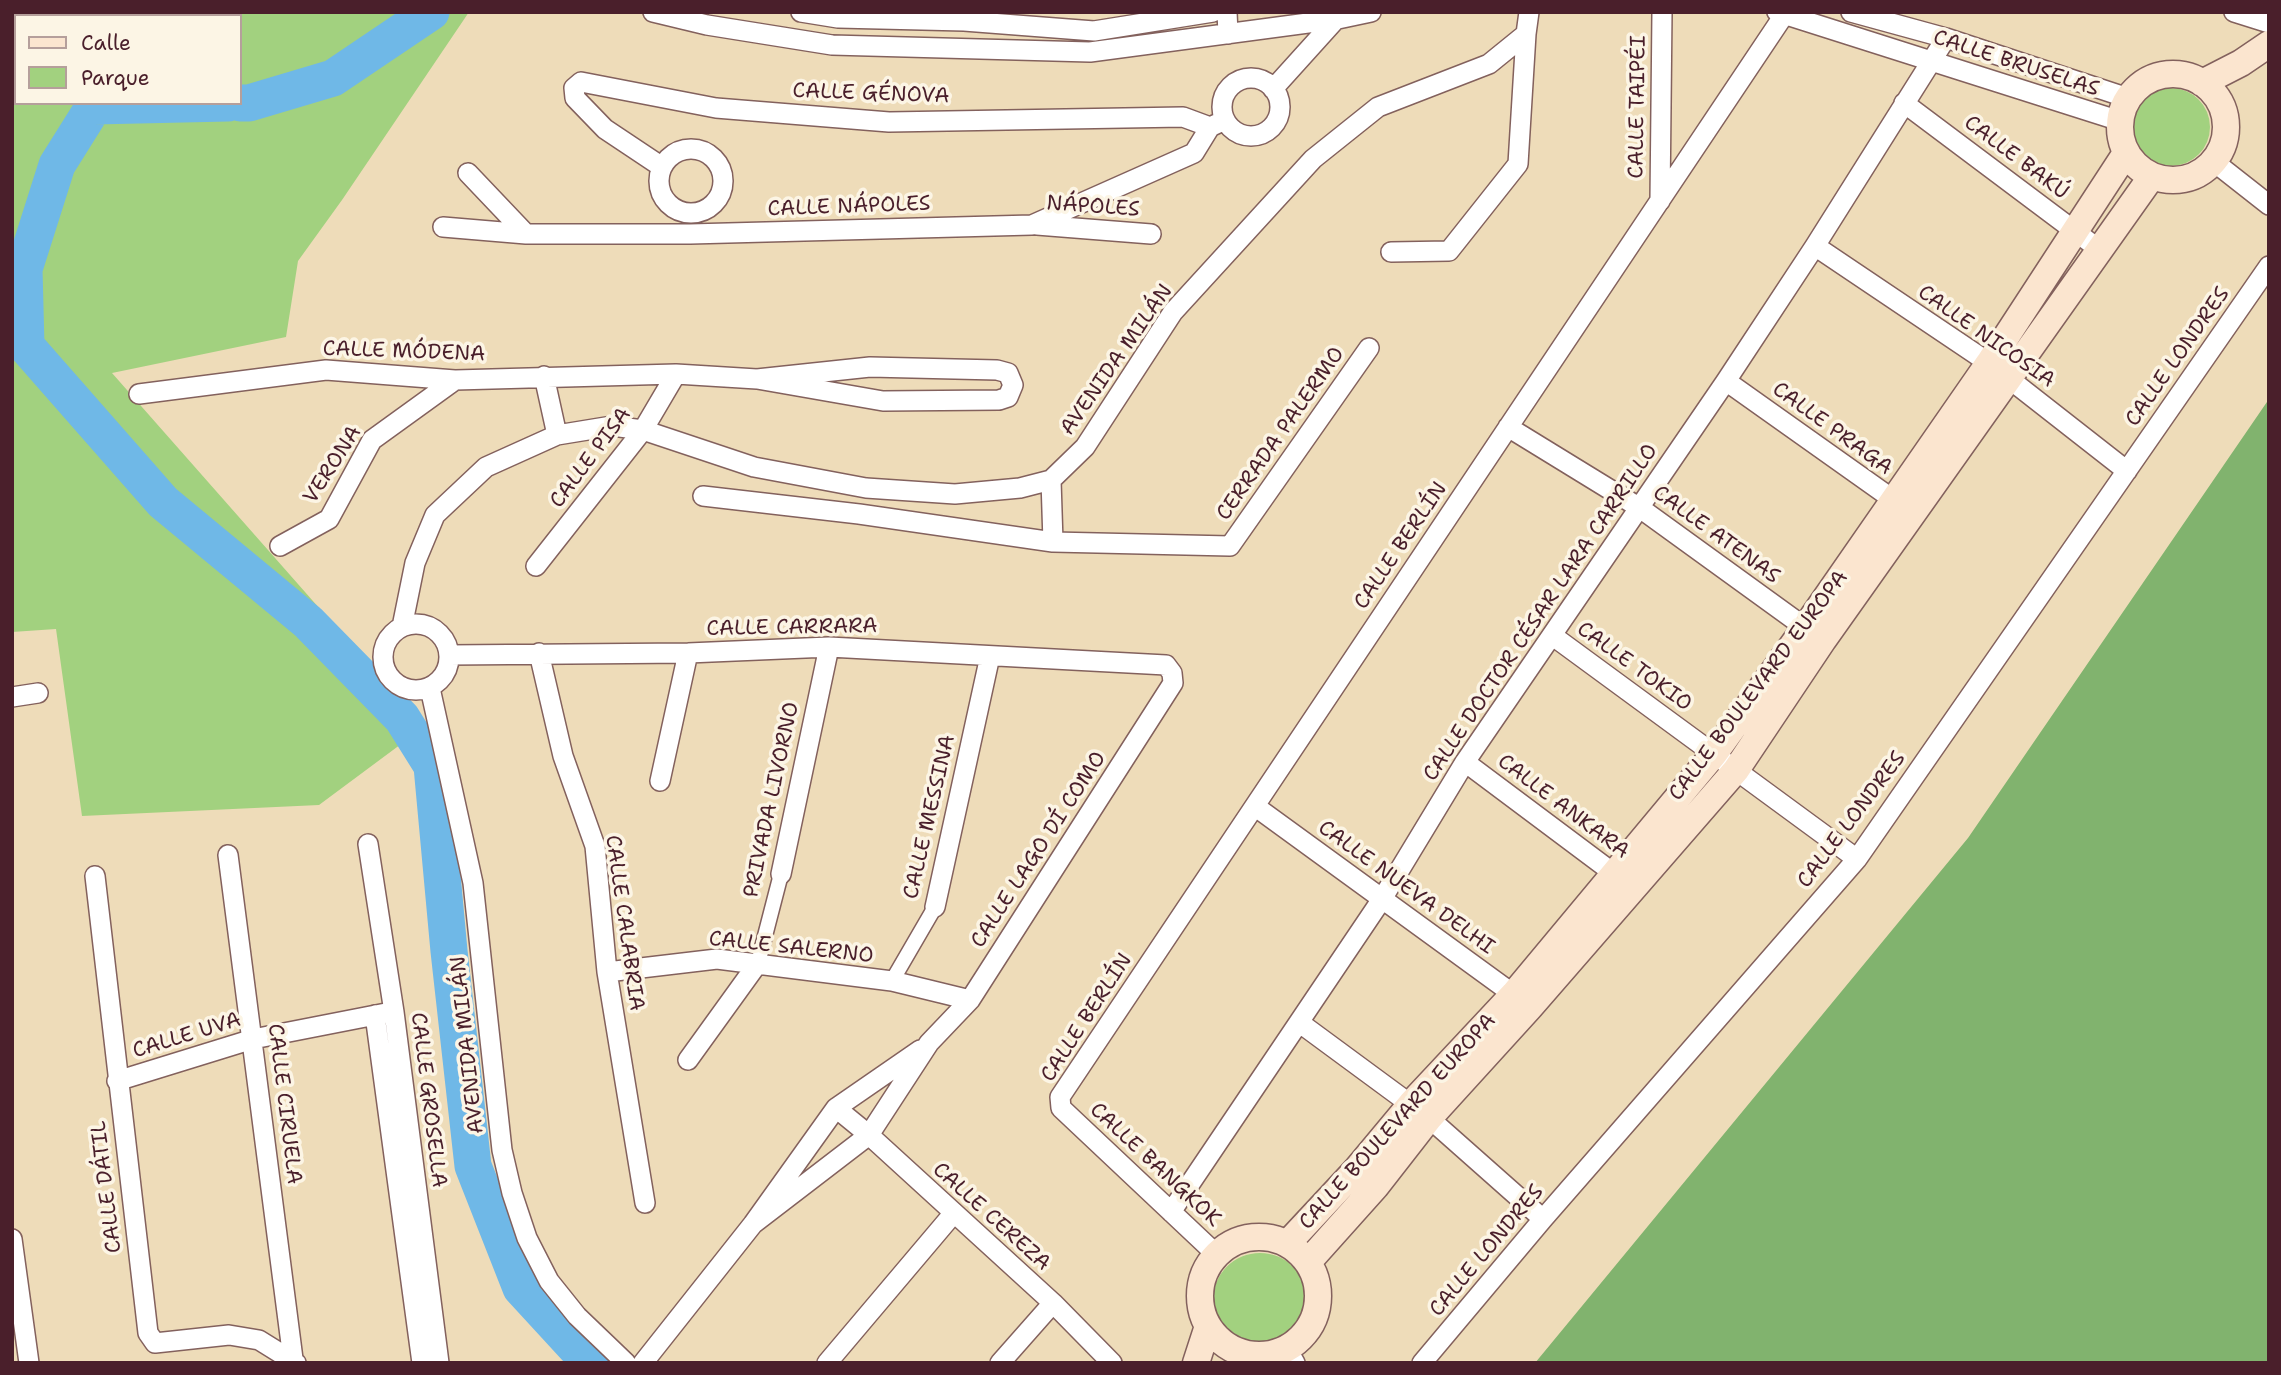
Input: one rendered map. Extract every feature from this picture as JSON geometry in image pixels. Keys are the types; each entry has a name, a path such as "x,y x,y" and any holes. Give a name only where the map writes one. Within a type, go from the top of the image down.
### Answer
{"main road":[{"path":"2208,89 2269,44"},
{"path":"2170,74 2187,76 2208,89 2223,110 2225,128 2222,146 2213,161 2201,172 2185,179 2168,180 2152,176 2137,167 2126,153 2121,138 2124,110 2140,86 2154,78 2170,74"},
{"name":"CALLE BOULEVARD EUROPA","path":"2000,371 2076,232 2126,153"},
{"name":"CALLE BOULEVARD EUROPA","path":"1308,1262 1366,1178 1420,1111 1522,1001 1624,881 1714,754 1814,634 2000,371 2100,250 2152,176"},
{"name":"CALLE BOULEVARD EUROPA","path":"1624,881 1676,836 1736,770 1814,634"},
{"name":"CALLE BOULEVARD EUROPA","path":"1287,1244 1366,1178"},
{"path":"1223,1363 1252,1356 1291,1356 1314,1320 1318,1300 1317,1280 1308,1262 1287,1244 1269,1238 1250,1238 1232,1244 1217,1255 1206,1270 1201,1289 1201,1308 1208,1326 1229,1346 1252,1356"},
{"path":"1196,1363 1208,1326"}],"street":[{"path":"653,12 708,18 832,45 1090,52 1371,12"},
{"path":"801,12 1097,21 1213,12"},
{"path":"1227,12 1227,34"},
{"path":"1391,251 1449,251 1518,164 1529,12"},
{"name":"CALLE TAIPÉI","path":"1660,202 1662,12"},
{"name":"CALLE BRUSELAS","path":"1851,12 1946,38 2124,110"},
{"path":"2234,12 2269,23"},
{"name":"CALLE BERLÍN","path":"1061,1108 1060,1097 1660,202 1783,13"},
{"name":"CALLE BRUSELAS","path":"1783,13 1931,60 2124,110"},
{"path":"832,45 839,15"},
{"path":"1217,123 1248,136 1266,131 1278,117 1278,97 1273,89 1338,16"},
{"path":"957,48 965,17"},
{"path":"1090,52 1097,21"},
{"path":"1875,42 1882,21"},
{"name":"AVENIDA MILÁN","path":"402,626 415,563 435,515 486,467 557,435 612,426 643,430 754,467 866,488 955,494 1020,488 1051,480 1086,447 1173,312 1313,159 1378,107 1489,64 1526,33"},
{"name":"CALLE DOCTOR CÉSAR LARA CARRILLO","path":"1171,1213 1382,899 1465,762 1726,381 1946,38"},
{"name":"CALLE NÁPOLES","path":"443,227 526,234 690,234 1032,225 1194,153 1217,123 1222,102 1231,85 1248,78 1266,83 1273,89"},
{"name":"CALLE GÉNOVA","path":"662,167 606,129 575,98 574,88 581,82 716,108 889,122 1183,117 1217,123"},
{"name":"CALLE BAKÚ","path":"1904,103 2100,250"},
{"path":"693,148 706,152 716,159 722,170 724,183 721,196 713,206 702,212 690,214 677,211 667,203 661,192 659,179 662,167 670,157 681,150 693,148"},
{"path":"2213,161 2269,205"},
{"path":"468,173 526,234"},
{"path":"690,214 690,234"},
{"name":"NÁPOLES","path":"1032,225 1151,234"},
{"name":"CALLE NICOSIA","path":"1815,246 2000,371 2127,471"},
{"name":"CALLE LONDRES","path":"1422,1363 1543,1219 1857,859 2269,266"},
{"name":"CERRADA PALERMO","path":"1053,542 1230,546 1369,348"},
{"name":"CALLE MÓDENA","path":"139,394 326,370 455,380 676,374 757,379 883,401 999,400 1008,397 1013,385 1008,373 997,370 870,367 757,379"},
{"name":"CALLE PISA","path":"536,566 643,430 676,374"},
{"path":"544,376 557,435"},
{"name":"VERONA","path":"280,546 329,519 372,440 455,380"},
{"name":"CALLE PRAGA","path":"1726,381 1903,507"},
{"name":"CALLE ATENAS","path":"1508,427 1640,508 1814,634"},
{"path":"703,496 859,514 1053,542 1051,480"},
{"path":"859,514 866,488"},
{"path":"413,624 433,629 441,636 449,655 444,674 430,688 420,691 399,686 385,671 383,660 387,640 402,626 413,624"},
{"name":"CALLE TOKIO","path":"1553,636 1857,859"},
{"name":"CALLE CARRARA","path":"449,655 688,653 829,647 1166,665 1172,673"},
{"name":"PRIVADA LIVORNO","path":"758,963 781,874 829,647"},
{"name":"CALLE CALABRIA","path":"539,653 563,756 595,846 607,972 645,1203"},
{"path":"660,781 688,653"},
{"name":"CALLE MESSINA","path":"892,981 935,907 990,656"},
{"name":"CALLE LAGO DÍ COMO","path":"753,1224 869,1135 929,1043 970,1000 1173,683 1172,673"},
{"name":"AVENIDA MILÁN","path":"430,688 473,883 502,1150 512,1192 527,1238 549,1281 577,1316 626,1363"},
{"path":"12,697 38,693"},
{"name":"CALLE ANKARA","path":"1465,762 1624,881"},
{"name":"CALLE NUEVA DELHI","path":"1256,807 1522,1001"},
{"name":"CALLE GROSELLA","path":"368,844 422,1363"},
{"name":"CALLE CIRUELA","path":"228,855 295,1361"},
{"name":"CALLE DÁTIL","path":"95,876 148,1333 155,1343 229,1335 259,1340 295,1361"},
{"name":"CALLE SALERNO","path":"607,972 717,959 892,981 970,1000"},
{"path":"688,1060 758,963"},
{"name":"CALLE GROSELLA","path":"384,1014 439,1363"},
{"name":"CALLE UVA","path":"117,1081 253,1039 384,1014"},
{"path":"1300,1023 1420,1111 1543,1219"},
{"name":"CALLE LAGO DÍ COMO","path":"753,1224 836,1108 929,1043"},
{"name":"CALLE CEREZA","path":"836,1108 1053,1303 1112,1363"},
{"name":"CALLE BANGKOK","path":"1061,1108 1217,1255"},
{"path":"827,1363 953,1214"},
{"path":"643,1363 753,1224"},
{"path":"12,1239 16,1298 29,1363"},
{"path":"1000,1363 1053,1303"}],"green space":[{"path":"12,12 469,12 298,261 286,337 112,373 424,727 319,805 82,816 56,629 12,632"},
{"path":"2171,88 2186,91 2199,99 2207,112 2210,127 2207,142 2199,155 2186,163 2171,166 2156,163 2143,155 2135,142 2132,127 2135,112 2143,99 2156,91"},
{"path":"2269,399 2269,1363 1535,1363 1968,838"},
{"path":"1260,1253 1278,1257 1293,1267 1303,1282 1307,1300 1303,1318 1293,1333 1278,1343 1260,1347 1242,1343 1227,1333 1217,1318 1213,1300 1217,1282 1227,1267 1242,1257"}],"waterway":[{"path":"242,103 333,78 431,12"},
{"path":"139,105 94,106 57,165 24,269 26,346 163,502 308,622 402,718 432,766 473,1166 521,1288 590,1363"}]}
